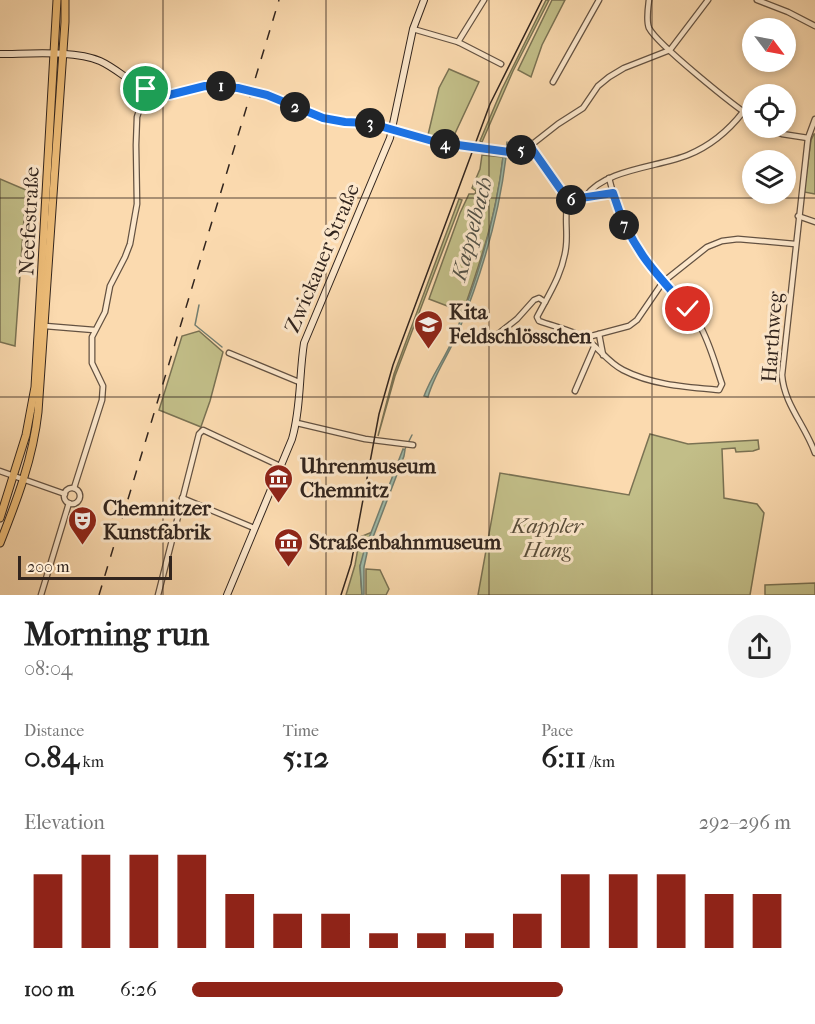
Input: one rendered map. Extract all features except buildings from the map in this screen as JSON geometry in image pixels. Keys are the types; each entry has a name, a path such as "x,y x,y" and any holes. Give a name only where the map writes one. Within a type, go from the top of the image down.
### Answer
{"main road":[{"name":"Neefestraße","path":"0,543 24,480 35,437 45,326 55,159 59,55 57,0"},
{"name":"Neefestraße","path":"0,518 30,421 36,376 65,0"},
{"name":"Zwickauer Straße","path":"228,595 297,423 304,343 392,130 413,29 424,0"},
{"path":"0,54 85,56 99,60 126,79 159,94 169,95 205,86 238,88 267,95 323,118 369,123 392,130"}],"street":[{"path":"458,42 484,0"},
{"path":"553,82 599,0"},
{"path":"649,0 649,28 670,50 742,111"},
{"path":"392,130 436,142 506,152 530,146 558,124 584,108 598,86 609,77 624,68 670,50 708,0"},
{"path":"757,0 815,26"},
{"path":"413,29 458,42 501,64"},
{"path":"74,488 103,397 103,386 91,357 94,330 103,316 110,286 129,244 136,204 138,117 146,89"},
{"path":"586,196 609,178 689,154 717,138 742,113"},
{"name":"Harthweg","path":"815,118 808,138 782,375 783,391 800,420 815,453"},
{"path":"796,136 808,138"},
{"path":"530,146 568,200 565,212 567,232 563,262 555,284 537,317 539,321 584,338 622,370 640,377 685,387 718,390 722,384 706,337 688,309 646,263 632,241 621,218 609,178"},
{"path":"568,200 613,193"},
{"path":"798,216 815,222"},
{"path":"584,338 629,326 637,320 663,282 694,255 707,247 722,241 757,240 795,244"},
{"path":"493,338 517,319 534,300 539,298 545,302"},
{"path":"45,326 94,330"},
{"path":"599,334 603,355"},
{"path":"575,392 594,347"},
{"path":"229,353 299,382"},
{"path":"297,423 365,439 413,445"},
{"path":"158,595 197,438 204,430 280,466"},
{"path":"0,471 64,494"},
{"path":"69,488 74,488 79,492 80,498 76,503 69,503 64,494 69,488"},
{"path":"182,498 254,528"},
{"path":"41,595 69,503"}],"green space":[{"path":"546,0 549,0 513,71 482,142 480,141 502,89"},
{"path":"552,0 565,0 542,45 531,77 518,70"},
{"path":"449,69 479,82 451,142 428,135 439,88"},
{"path":"814,134 815,194 804,192 811,140"},
{"path":"482,155 503,157 492,217 463,312 429,299 460,213 469,194 475,194 476,191 472,188 480,169"},
{"path":"0,179 26,190 15,346 0,342"},
{"path":"459,199 462,200 395,376 378,436 394,374"},
{"path":"199,331 223,352 201,427 159,410 182,336"},
{"name":"Kappler Hang","path":"650,434 688,444 758,440 759,449 753,451 736,452 735,448 722,449 724,498 757,504 764,513 750,595 478,595 500,473 629,495"},
{"path":"372,532 360,566 362,595 346,595 360,537"},
{"path":"366,569 380,570 389,589 386,595 366,595"},
{"path":"815,583 815,595 765,595 765,585"}],"shaded area":[{"path":"503,157 506,157 499,201 475,288 455,339 428,397 424,396 452,342 471,291 491,225"},
{"path":"403,449 405,450 404,456 367,553 364,567 364,595 362,595 360,566 364,551"}],"waterway":[{"name":"Kappelbach","path":"505,158 507,142"},
{"path":"199,305 195,325 222,347"},
{"name":"Kappelbach","path":"405,449 412,435"}],"tram line":[{"path":"341,595 351,564 379,414 393,365 490,104 542,0"}],"railway":[{"path":"99,595 279,0"}],"place":[{"name":"Kita Feldschlösschen","path":"428,350"},
{"name":"Uhrenmuseum Chemnitz","path":"279,504"},
{"name":"Chemnitzer Kunstfabrik","path":"82,546"},
{"name":"Straßenbahnmuseum","path":"288,568"}],"route":[{"path":"146,89 159,94 173,95 205,86 238,88 267,95 323,118 338,122 369,123 436,142 509,152 530,146 568,200 613,193 621,218 646,263 688,309"}]}
